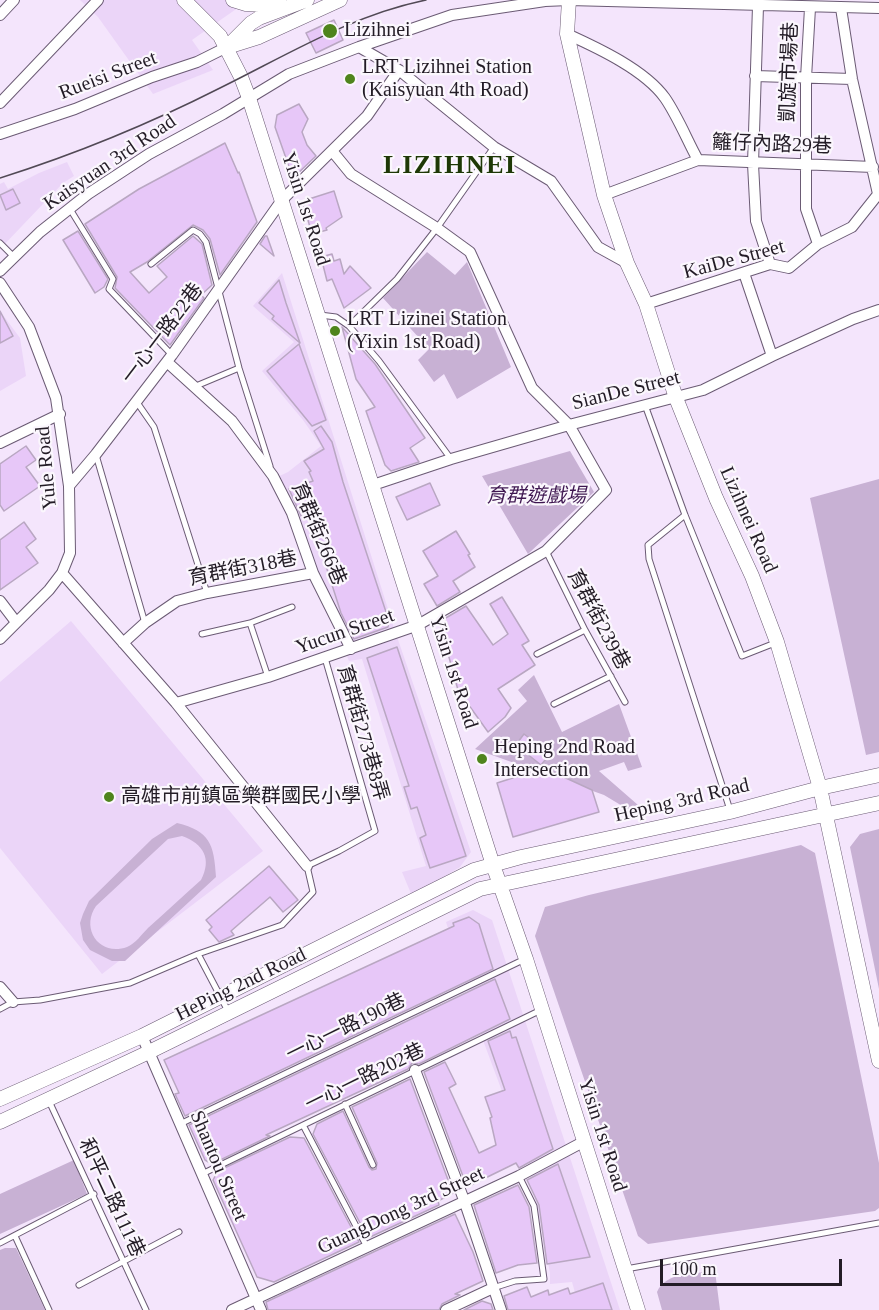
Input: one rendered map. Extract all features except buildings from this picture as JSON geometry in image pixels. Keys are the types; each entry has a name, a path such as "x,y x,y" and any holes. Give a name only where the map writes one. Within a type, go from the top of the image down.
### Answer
{"street":[{"path":"0,15 14,0"},
{"path":"0,103 98,0"},
{"name":"Yisin 1st Road","path":"184,0 218,32 249,98 493,865 526,958 638,1310"},
{"path":"232,0 246,4 287,7"},
{"path":"227,47 251,23 307,0"},
{"path":"227,47 259,37 340,0"},
{"name":"Kaisyuan 3rd Road","path":"0,271 40,232 70,208 149,154 290,74 452,15 545,1 569,0 879,8"},
{"name":"Lizihnei Road","path":"569,0 567,34 604,195 627,263 646,304 676,398 716,498 752,576 777,642 820,788 879,1061"},
{"name":"凱旋市場巷","path":"758,6 753,164 756,221 770,264"},
{"name":"凱旋市場巷","path":"810,8 806,78 806,209 818,244"},
{"path":"841,8 852,79 879,194"},
{"path":"567,34 598,48 645,78 665,98 698,160"},
{"name":"Rueisi Street","path":"0,134 75,110 153,77 197,62 227,47"},
{"path":"360,47 399,70 494,147 551,181 598,247 627,263"},
{"name":"一心一路22巷","path":"69,486 170,358 282,200 367,116 399,70"},
{"path":"756,76 852,79"},
{"name":"Yucun Street","path":"176,703 267,677 418,626 546,551 606,490 569,425 532,388 470,252 437,228 351,174 333,152"},
{"name":"籬仔內路29巷","path":"604,195 698,160 873,167"},
{"name":"KaiDe Street","path":"646,304 770,264 789,268 818,244 852,227 879,194"},
{"path":"744,273 772,356"},
{"name":"Yule Road","path":"0,283 29,327 56,398 69,486 70,553 62,573 49,590 0,639"},
{"name":"SianDe Street","path":"373,485 451,459 569,425 703,390 853,319 879,310"},
{"name":"育群街266巷","path":"170,358 232,421 273,476 292,513 313,573 351,649"},
{"path":"0,443 60,414"},
{"path":"62,573 176,703 307,866"},
{"name":"育群街318巷","path":"123,643 145,623 177,601 313,573"},
{"path":"0,601 16,622"},
{"name":"Heping 3rd Road","path":"493,865 730,812 879,775"},
{"path":"500,885 879,803"},
{"name":"HePing 2nd Road","path":"0,1099 142,1036 474,870 493,865"},
{"name":"HePing 2nd Road","path":"0,1122 149,1052 480,889 500,885"},
{"path":"0,987 13,1002"},
{"name":"Shantou Street","path":"142,1036 261,1310"},
{"path":"414,1070 464,1200 501,1310"},
{"name":"GuangDong 3rd Street","path":"232,1310 519,1176 583,1142"},
{"path":"446,1310 493,1288"}],"lane":[{"path":"349,326 397,279 437,228 494,147"},
{"path":"70,208 113,278 110,289 170,358"},
{"path":"151,264 193,230 206,242 239,368 273,476"},
{"path":"0,243 14,257"},
{"path":"318,315 336,317 349,326 379,362 451,459"},
{"path":"196,386 239,368"},
{"path":"136,400 154,427 207,593"},
{"path":"645,405 685,515 742,656 777,642"},
{"path":"96,454 145,623"},
{"path":"685,515 648,545 649,559 730,812"},
{"name":"育群街239巷","path":"546,551 585,630 625,702"},
{"path":"202,634 250,624 292,607"},
{"path":"250,624 267,677"},
{"path":"537,654 585,630"},
{"name":"育群街273巷8弄","path":"307,866 375,831 324,657"},
{"path":"554,704 611,676"},
{"path":"0,1009 13,1002 40,1000 129,983 198,954 282,925 313,892 307,866"},
{"path":"198,954 228,1013"},
{"name":"一心一路190巷","path":"180,1124 526,958"},
{"name":"一心一路202巷","path":"202,1174 542,1010"},
{"name":"和平二路111巷","path":"49,1099 146,1310"},
{"path":"345,1104 373,1165"},
{"path":"303,1125 367,1246"},
{"path":"493,1288 514,1281 544,1279 534,1206 519,1176"},
{"path":"0,1243 94,1194"},
{"path":"624,1269 879,1223"},
{"path":"79,1285 179,1232"},
{"path":"15,1236 49,1310"}],"shaded area":[{"path":"80,0 249,0 192,40 213,70 153,94 98,17"},
{"path":"67,162 74,176 63,183 0,249 0,184 4,182 8,189"},
{"path":"282,273 394,628 471,852 460,867 412,896 402,872 426,866 362,659 349,661 271,480 288,472 321,446 303,420 262,371 294,342 253,306"},
{"path":"0,311 20,338 26,376 0,391"},
{"name":"高雄市前鎮區樂群國民小學","path":"71,621 263,851 102,974 0,848 0,682"},
{"path":"473,910 492,920 620,1310 580,1310 572,1282 550,1284 550,1273 528,1161 484,1043 446,922"}],"green space":[{"path":"427,252 455,275 467,262 511,367 457,399 444,374 434,382 418,360 429,349 383,298"},
{"name":"育群遊戲場","path":"570,451 594,492 528,554 482,476"},
{"path":"879,479 879,752 866,755 810,498"},
{"path":"534,675 562,732 619,704 642,767 628,771 624,762 599,771 638,805 629,810 604,795 475,749 527,701 518,690"},
{"path":"177,823 197,830 208,841 211,848 216,877 125,961 112,961 90,950 83,940 80,923 89,901 152,839","holes":["182,836 201,848 206,859 201,880 130,946 109,948 95,939 90,924 96,906 168,839"]},
{"path":"879,829 879,989 850,847 860,834"},
{"path":"801,845 815,853 879,1163 879,1208 875,1211 648,1244 638,1236 535,936 545,907"},
{"path":"74,1160 87,1194 0,1234 0,1194"},
{"path":"16,1248 45,1310 0,1310 0,1250"},
{"path":"715,1271 720,1310 662,1310 657,1292 661,1285 674,1277"}],"tram line":[{"path":"0,178 56,159 139,126 320,37 372,15 426,0"}],"place":[{"name":"Lizihnei","path":"330,31"},
{"name":"LRT Lizihnei Station (Kaisyuan 4th Road)","path":"350,79"},
{"name":"LRT Lizinei Station (Yixin 1st Road)","path":"335,331"},
{"name":"Heping 2nd Road Intersection","path":"482,759"},
{"name":"高雄市前鎮區樂群國民小學","path":"109,797"}],"district":[{"name":"LIZIHNEI","path":"450,166"}]}
